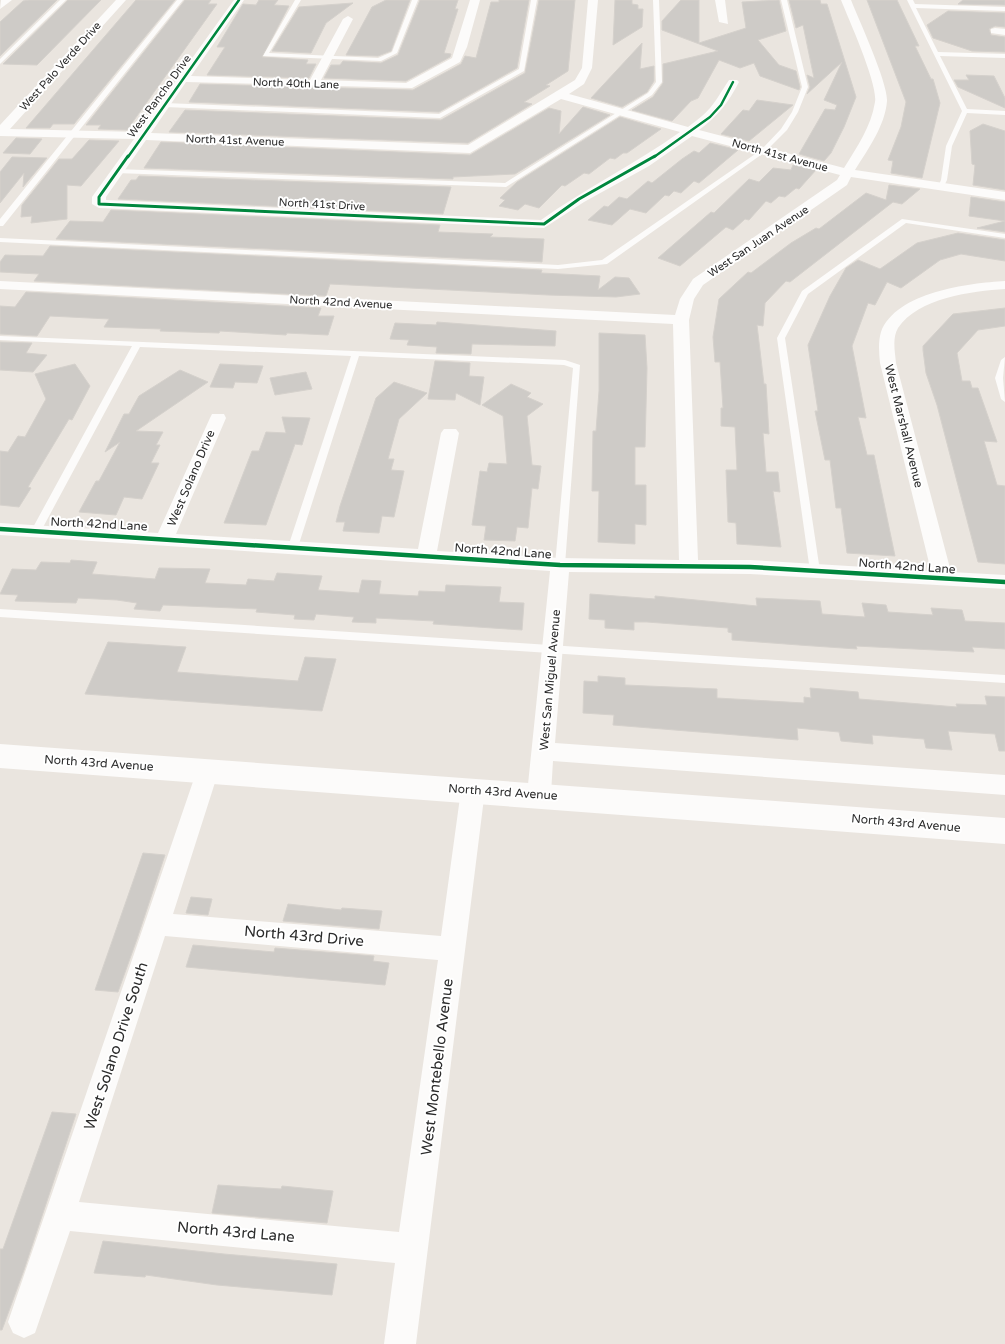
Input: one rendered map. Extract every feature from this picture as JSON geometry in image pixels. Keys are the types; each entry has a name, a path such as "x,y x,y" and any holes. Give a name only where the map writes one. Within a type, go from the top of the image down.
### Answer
{"main road":[{"name":"North 43rd Avenue","path":"0,756 539,794 1005,831"}],"street":[{"path":"0,6 7,0"},
{"name":"West Palo Verde Drive","path":"0,132 121,0"},
{"name":"West Rancho Drive","path":"99,204 99,197 116,171 239,0"},
{"name":"North 40th Lane","path":"184,79 408,86 456,60 462,47 475,0"},
{"path":"560,95 580,82 585,76 593,0"},
{"path":"720,0 724,22"},
{"name":"West San Juan Avenue","path":"689,565 681,320 687,299 698,282 743,248 819,200 842,182 874,128 881,100 877,82 846,0"},
{"path":"313,84 348,19"},
{"path":"690,131 721,105 733,82"},
{"name":"North 41st Avenue","path":"0,132 72,133 470,149 560,95 849,173 1005,196"},
{"name":"North 41st Drive","path":"99,204 544,224 579,199 645,163 690,131"},
{"path":"963,273 977,288 1005,285"},
{"name":"North 42nd Avenue","path":"0,285 681,320"},
{"name":"West Marshall Avenue","path":"943,579 888,363 886,346 891,327 901,317 936,296 977,288"},
{"name":"West Solano Drive","path":"165,538 218,418"},
{"path":"427,555 450,434"},
{"name":"North 42nd Lane","path":"0,528 560,565 638,567 689,565 1005,582"},
{"name":"West San Miguel Avenue","path":"539,794 560,565"},
{"path":"543,752 1005,785"},
{"name":"West Solano Drive South","path":"24,1322 208,770"},
{"name":"West Montebello Avenue","path":"400,1344 472,790"},
{"name":"North 43rd Drive","path":"156,924 452,949"},
{"name":"North 43rd Lane","path":"59,1215 413,1249"}],"lane":[{"path":"0,62 63,0"},
{"path":"0,224 180,0"},
{"path":"298,0 265,55 379,60 394,53 415,0"},
{"path":"165,105 440,116 522,70 534,0"},
{"path":"116,171 506,184 650,94 659,82 656,0"},
{"path":"0,240 558,267 604,262 762,151 784,130 795,112 805,87 784,0"},
{"path":"966,112 959,102 912,3 1005,9"},
{"path":"937,54 1005,56"},
{"path":"966,112 1005,113"},
{"path":"941,186 944,180 949,146 966,112"},
{"path":"815,571 780,338 805,293 905,221 1005,236"},
{"path":"0,338 565,363 577,367 560,565"},
{"path":"36,531 137,345"},
{"path":"293,547 356,353"},
{"path":"1005,360 999,378 1005,399"},
{"path":"0,614 1005,679"}],"building":[{"path":"57,0 0,56 0,22 23,1"},
{"path":"68,0 101,0 37,65 3,64"},
{"path":"136,0 175,0 74,124 53,124 50,128 26,128"},
{"path":"185,0 211,0 208,4 217,4 127,130 98,129 101,125 86,125"},
{"path":"259,0 278,0 274,5 289,6 262,57 308,60 306,64 316,64 309,78 207,75 225,47 217,47 243,4 256,5"},
{"path":"386,0 410,0 391,51 378,56 346,55 372,7"},
{"path":"420,0 458,0 455,9 458,9 444,53 451,54 450,57 406,81 324,78 331,65 340,65 343,61 381,63 398,55"},
{"path":"499,0 529,0 517,68 439,112 189,102 200,84 413,90 461,64 465,56 476,58 491,2 499,2"},
{"path":"539,0 575,0 568,71 546,85 550,86 524,102 532,104 468,143 169,132 185,110 441,120 525,73"},
{"path":"615,0 632,0 632,4 638,5 638,9 643,9 642,27 613,45"},
{"path":"681,0 699,0 699,43 746,28 742,2 779,0 786,31 758,40 779,65 796,71 799,90 760,76 754,63 740,68 719,60 698,98 691,101 672,121 632,110 653,97 663,83 663,64 718,51 662,30 662,21"},
{"path":"789,0 820,0 821,4 827,4 856,97 831,153 824,161 799,154 825,109 835,110 837,105 824,100 842,62 807,94 810,87 807,75 814,78 803,25 796,28"},
{"path":"867,0 897,0 919,46 915,46 931,79 933,79 940,103 922,178 891,173 893,161 888,160 901,127 906,102"},
{"path":"963,0 1005,0 1005,5 958,4"},
{"path":"353,3 326,23 311,53 272,51 299,7"},
{"path":"948,11 1005,13 1005,27 995,26 989,29 991,35 1005,37 1005,52 972,51 933,38 927,25"},
{"path":"642,43 640,69 654,66 654,81 647,92 622,107 591,98"},
{"path":"966,75 994,76 1005,98 1005,108 958,87 954,80 969,80"},
{"path":"757,100 793,105 749,141 721,134 743,110 749,111"},
{"path":"583,107 610,115 515,174 453,177 453,179 144,168 161,142 470,155 549,108 561,111 559,134"},
{"path":"620,117 661,129 627,153 623,153 615,159 610,158 589,174 584,173 565,186 562,185 539,208 525,204 518,210 499,206 505,200 500,198 517,182"},
{"path":"983,124 1005,131 1005,190 973,185 975,165 972,164 970,131"},
{"path":"16,138 42,139 30,154 3,153"},
{"path":"89,140 119,141 81,186 67,185 67,219 31,223 32,216 21,217 22,205 59,159 72,159"},
{"path":"710,143 738,150 699,183 694,181 681,193 674,191 669,196 665,195 646,213 630,209 612,225 588,220 604,206 608,207 619,197 627,199 648,181 652,183 682,159 694,151 699,153"},
{"path":"12,157 47,158 23,187 24,173 0,203 0,172"},
{"path":"793,165 816,170 799,189 796,188 785,197 779,196 771,203 766,201 749,220 745,219 733,230 726,227 680,266 658,258 711,212 714,213 749,179 759,182 773,168 791,170"},
{"path":"139,176 451,187 443,214 118,199 131,180 136,180"},
{"path":"889,185 920,189 902,204 893,202 790,282 786,281 765,303 763,326 757,325 764,384 766,384 769,434 763,433 766,472 778,472 780,492 773,491 781,547 737,544 736,523 728,522 726,470 737,470 735,427 721,426 721,408 723,408 720,362 715,362 713,337 719,299 748,272 751,273 791,243 816,228 819,229 866,193 886,200"},
{"path":"971,197 1005,202 1005,221 969,216"},
{"path":"111,210 440,225 438,232 493,234 490,237 544,239 542,262 56,239 70,221 103,222"},
{"path":"1005,221 1005,232 977,228"},
{"path":"958,233 1005,240 1005,261 961,254 940,260 901,288 887,282 875,305 868,303 852,346 866,418 858,417 867,455 874,455 895,556 847,553 841,508 836,508 830,460 825,460 815,411 818,411 808,345 830,296 846,268 858,260 880,269 917,243"},
{"path":"50,246 542,270 541,273 600,276 598,290 615,277 629,278 640,294 616,297 548,295 330,284 326,296 34,281 39,274 0,272 0,262 5,255 43,256"},
{"path":"26,292 321,308 318,316 334,316 328,335 160,331 161,329 104,327 109,319 50,316 37,336 0,334 0,306 15,307"},
{"path":"1005,308 1005,326 978,330 957,353 962,381 970,381 972,388 978,388 997,442 984,441 997,485 1005,486 1005,564 978,562 937,405 926,373 923,346 953,314"},
{"path":"437,322 556,331 555,346 472,344 471,354 436,353 437,347 407,345 409,340 390,339 395,323 436,325"},
{"path":"599,333 645,335 647,368 645,447 635,447 635,485 646,485 646,525 635,524 635,544 598,542 599,491 592,491 593,431 596,431 599,391"},
{"path":"0,342 32,343 26,353 47,355 33,372 0,370"},
{"path":"435,361 470,363 469,376 484,377 480,405 456,393 455,400 428,399"},
{"path":"75,364 90,386 72,420 69,419 28,487 31,488 19,507 0,505 0,451 8,452 18,436 25,437 46,399 35,374"},
{"path":"220,364 263,366 257,383 235,382 233,388 210,387"},
{"path":"180,370 208,382 136,431 163,432 156,445 160,445 151,463 159,463 142,499 124,497 116,515 79,512 96,481 99,481 120,442 105,452 124,414 129,414 139,396"},
{"path":"306,372 312,389 275,395 270,378"},
{"path":"394,382 427,393 399,419 388,459 394,459 391,470 404,471 394,517 382,516 379,533 343,531 345,522 336,522 376,398"},
{"path":"511,384 531,393 527,397 543,404 527,416 532,465 541,466 538,489 532,488 528,528 517,527 515,541 484,540 486,526 472,525 480,471 487,472 489,463 507,464 503,416 482,405"},
{"path":"282,417 310,418 302,445 295,444 266,525 224,523 252,451 259,451 266,432 286,433"},
{"path":"71,560 97,562 92,574 155,579 159,568 210,569 205,583 246,585 248,579 274,581 277,573 322,576 318,590 359,593 362,580 381,581 379,594 418,596 419,591 445,592 446,585 501,587 499,602 524,603 522,630 433,624 434,621 376,618 376,623 352,622 354,617 316,614 314,620 294,619 295,615 256,612 257,609 163,605 160,611 134,609 137,603 117,600 78,598 76,603 15,601 18,595 0,594 12,569 36,570 41,562 70,563"},
{"path":"590,594 655,599 655,596 757,606 756,598 820,601 822,614 865,617 862,603 886,605 888,612 933,615 931,608 962,610 965,621 1005,623 1005,649 972,647 974,652 856,646 857,649 732,640 732,633 728,632 728,628 647,622 634,622 634,630 605,628 605,620 589,619"},
{"path":"108,642 186,647 177,672 298,681 305,657 336,659 322,711 85,694"},
{"path":"598,676 625,678 625,685 717,689 717,698 804,703 804,697 811,698 810,688 858,692 859,699 957,707 956,704 987,705 985,696 1005,697 1005,751 999,751 995,734 948,731 952,750 926,748 924,739 872,735 873,744 841,741 839,732 797,728 798,740 613,725 614,715 583,713 584,681 598,682"},
{"path":"143,853 165,855 137,939 118,992 95,990"},
{"path":"191,897 212,899 208,915 186,913"},
{"path":"288,904 341,910 342,908 382,911 379,929 283,921"},
{"path":"193,945 274,952 275,948 374,956 373,961 389,963 385,985 186,967"},
{"path":"52,1112 76,1114 24,1270 2,1330 0,1330 0,1249 3,1249"},
{"path":"218,1185 281,1189 282,1186 333,1191 327,1223 212,1213"},
{"path":"103,1241 337,1264 332,1295 217,1285 146,1275 145,1277 94,1273"}],"cycle path":[{"path":"239,0 99,197 99,204 544,224 579,199 645,163 710,117 721,105 733,82"},
{"path":"0,529 560,565 750,567 1005,582"}]}
